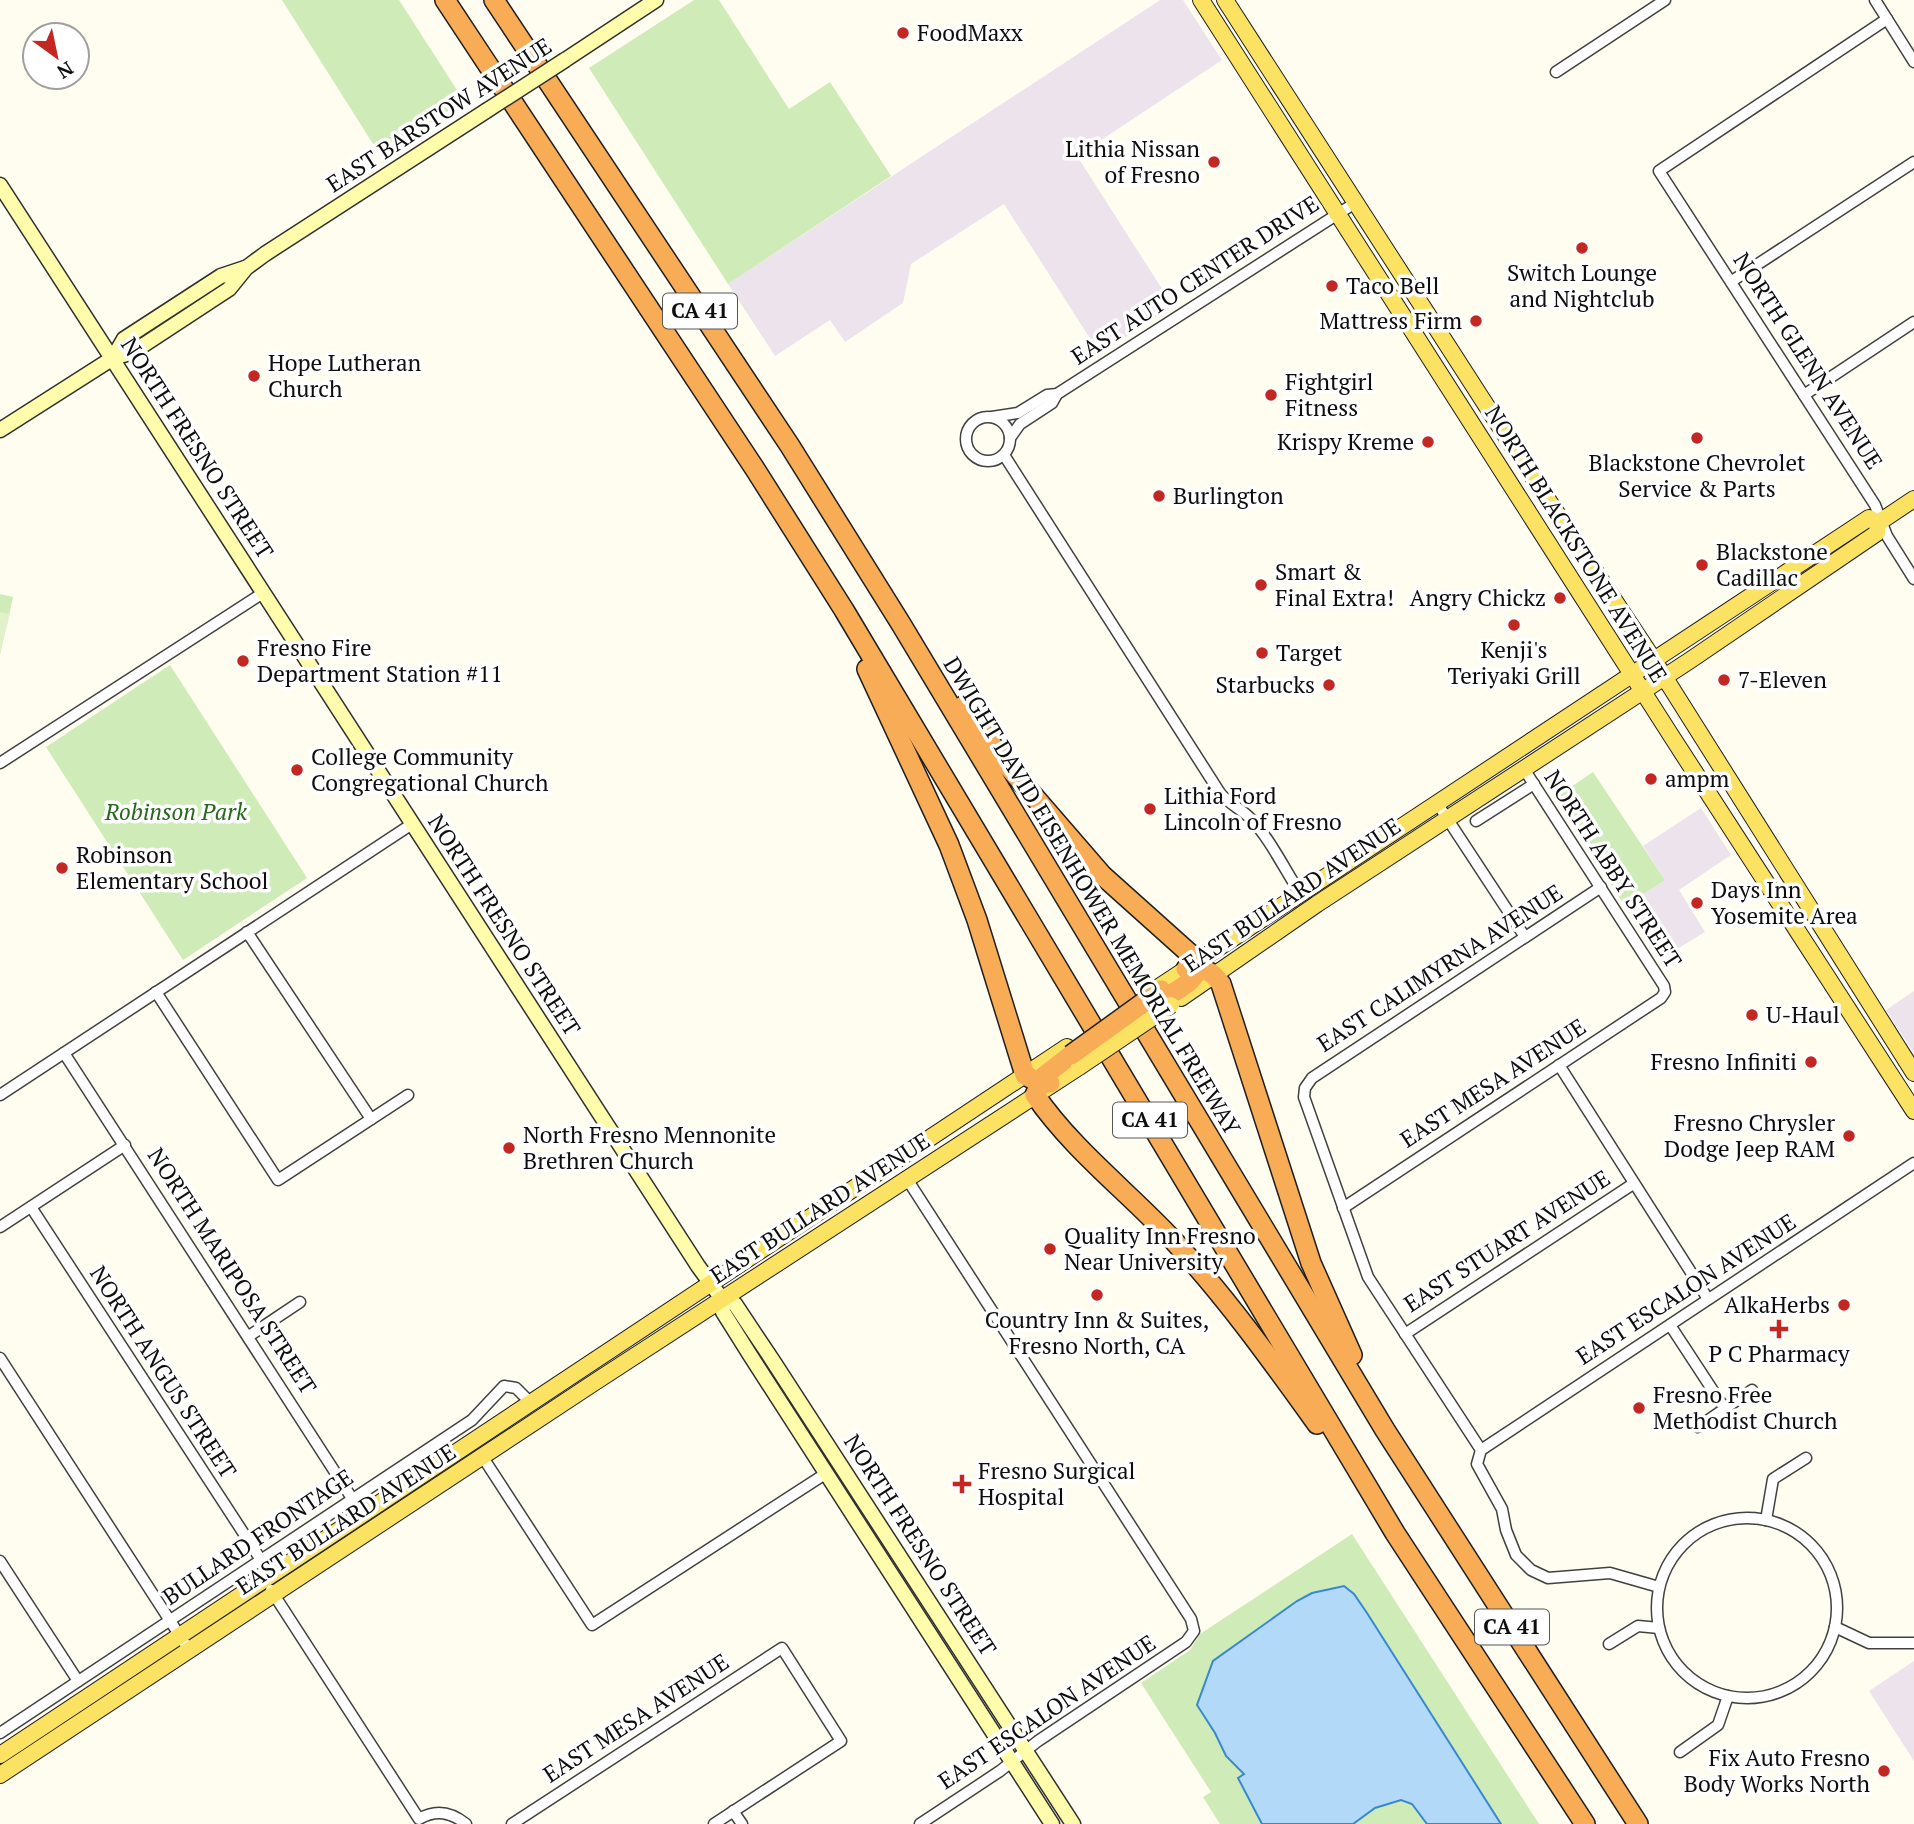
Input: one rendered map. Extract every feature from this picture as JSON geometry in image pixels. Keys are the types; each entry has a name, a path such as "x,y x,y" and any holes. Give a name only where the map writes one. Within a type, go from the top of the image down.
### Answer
{"highway":[{"name":"CA 41","path":"445,0 755,468 844,610 1395,1533 1585,1824"},
{"name":"DWIGHT DAVID EISENHOWER MEMORIAL FREEWAY","path":"494,0 790,446 901,624 1385,1430 1638,1824"},
{"path":"844,610 851,637 949,845 1039,1084 1076,1143 1143,1208 1214,1285 1247,1326 1395,1533"},
{"path":"901,624 992,745 1102,875 1181,981"},
{"path":"1039,1084 1181,981 1221,984 1311,1263 1385,1430"}],"main road":[{"name":"EAST BARSTOW AVENUE","path":"0,430 113,358 133,352 229,289 246,268 656,0"},
{"name":"NORTH BLACKSTONE AVENUE","path":"1201,0 1914,1111"},
{"name":"NORTH BLACKSTONE AVENUE","path":"1225,0 1517,454 1653,659 1914,1073"},
{"name":"NORTH FRESNO STREET","path":"0,186 710,1283 722,1299 735,1304 1073,1824"},
{"path":"1455,396 1470,402 1503,451 1511,455 1517,454"},
{"path":"1506,475 1515,475 1522,481 1553,526 1597,574"},
{"path":"1769,607 1774,592 1820,560 1835,540 1869,518 1880,521 1914,499"},
{"name":"EAST BULLARD AVENUE","path":"1181,981 1447,818 1663,678 1877,533 1880,521"},
{"name":"EAST BULLARD AVENUE","path":"1181,981 1300,893 1835,540"},
{"name":"EAST BULLARD AVENUE","path":"0,1775 907,1179 1073,1057"},
{"path":"1890,1073 1914,1094"},
{"name":"EAST BULLARD AVENUE","path":"0,1755 710,1283 1039,1084"},
{"name":"NORTH FRESNO STREET","path":"722,1299 723,1312 1052,1824"},
{"path":"482,1456 484,1445 527,1415 531,1403"},
{"path":"825,1474 835,1475 887,1548 894,1548"},
{"path":"0,1765 27,1747 60,1716"}],"street":[{"path":"1556,72 1665,0"},
{"path":"1875,0 1914,62"},
{"name":"NORTH GLENN AVENUE","path":"1887,19 1659,171 1875,505 1887,536 1914,579"},
{"path":"1732,281 1914,162"},
{"name":"EAST AUTO CENTER DRIVE","path":"1010,438 1020,424 1052,403 1058,394 1355,203"},
{"path":"1804,395 1914,323"},
{"name":"EAST AUTO CENTER DRIVE","path":"992,417 1018,413 1047,395 1058,394"},
{"path":"992,417 1005,425 1010,438 1004,455 995,460 982,461 966,447 966,433 980,418 992,417"},
{"path":"1004,455 1220,793 1257,825 1300,893"},
{"path":"0,763 263,593"},
{"name":"NORTH ABBY STREET","path":"1524,769 1664,986 1665,992"},
{"path":"1476,821 1534,784"},
{"path":"1437,803 1525,937"},
{"path":"0,1095 412,824"},
{"name":"EAST CALIMYRNA AVENUE","path":"1343,1208 1304,1097 1305,1088 1312,1078 1601,887"},
{"path":"247,932 371,1119"},
{"path":"156,992 278,1180 408,1095"},
{"name":"EAST MESA AVENUE","path":"1343,1208 1661,998 1665,992"},
{"name":"NORTH MARIPOSA STREET","path":"64,1053 362,1514"},
{"path":"1559,1065 1708,1299"},
{"path":"0,1227 125,1145"},
{"name":"EAST ESCALON AVENUE","path":"1481,1450 1914,1163"},
{"name":"EAST ESCALON AVENUE","path":"907,1179 1191,1619 1194,1631 1186,1642 920,1824"},
{"name":"EAST STUART AVENUE","path":"1405,1334 1633,1184"},
{"name":"NORTH ANGUS STREET","path":"31,1207 261,1560"},
{"path":"1343,1208 1368,1277 1481,1450 1477,1464 1502,1509 1506,1530 1516,1555 1531,1570 1548,1578 1610,1573 1659,1587"},
{"path":"249,1336 300,1302"},
{"path":"1670,1325 1725,1409"},
{"path":"0,1358 189,1650"},
{"name":"BULLARD FRONTAGE","path":"0,1733 472,1420 504,1386 516,1388 531,1403"},
{"path":"1698,1427 1752,1390"},
{"path":"482,1456 592,1625 825,1474"},
{"path":"1766,1520 1773,1479 1806,1458"},
{"path":"1732,1519 1766,1520 1799,1534 1823,1559 1836,1592 1835,1627 1818,1663 1804,1677 1787,1688 1748,1698 1728,1696 1691,1679 1676,1664 1659,1628 1659,1587 1674,1556 1699,1532 1732,1519"},
{"path":"0,1561 78,1681"},
{"path":"264,1579 415,1821 440,1812 466,1824"},
{"path":"1609,1644 1638,1626 1659,1628"},
{"path":"1835,1627 1869,1643 1914,1643"},
{"name":"EAST MESA AVENUE","path":"512,1824 782,1648 841,1741 733,1811"},
{"path":"1680,1752 1718,1725 1728,1696"},
{"path":"714,1824 733,1811 742,1824"}],"shaded area":[{"path":"1160,0 1183,0 1222,60 1077,156 1173,306 1100,354 1004,204 911,264 903,303 845,342 830,320 775,356 728,284"},
{"path":"1701,808 1731,855 1679,890 1705,932 1659,960 1625,906 1665,880 1643,846"},
{"path":"1914,991 1914,1053 1886,1010"},
{"path":"1914,1661 1914,1761 1869,1691"}],"green space":[{"path":"282,0 399,0 464,101 380,155"},
{"path":"694,0 719,0 789,109 830,82 891,176 728,284 589,68"},
{"path":"0,594 13,597 0,655"},
{"path":"0,612 10,614 0,653"},
{"name":"Robinson Park","path":"170,665 307,878 183,960 46,747"},
{"path":"1593,772 1665,880 1625,906 1555,798"},
{"path":"1352,1534 1539,1824 1220,1824 1203,1797 1211,1792 1141,1683 1190,1650 1200,1634"}],"water":[{"path":"1344,1586 1354,1594 1367,1613 1501,1824 1427,1824 1412,1804 1401,1800 1375,1808 1353,1824 1262,1824 1238,1778 1244,1774 1226,1756 1197,1705 1213,1661 1297,1601 1312,1593"}],"place":[{"name":"FoodMaxx","path":"903,33"},
{"name":"Lithia Nissan of Fresno","path":"1214,162"},
{"name":"Switch Lounge and Nightclub","path":"1582,248"},
{"name":"Taco Bell","path":"1332,286"},
{"name":"Mattress Firm","path":"1476,321"},
{"name":"Hope Lutheran Church","path":"254,376"},
{"name":"Fightgirl Fitness","path":"1271,395"},
{"name":"Blackstone Chevrolet Service & Parts","path":"1697,438"},
{"name":"Krispy Kreme","path":"1428,442"},
{"name":"Burlington","path":"1159,496"},
{"name":"Blackstone Cadillac","path":"1702,565"},
{"name":"Smart & Final Extra!","path":"1261,585"},
{"name":"Angry Chickz","path":"1560,598"},
{"name":"Kenji's Teriyaki Grill","path":"1514,625"},
{"name":"Target","path":"1262,653"},
{"name":"Fresno Fire Department Station #11","path":"243,661"},
{"name":"7-Eleven","path":"1724,680"},
{"name":"Starbucks","path":"1329,685"},
{"name":"College Community Congregational Church","path":"297,770"},
{"name":"ampm","path":"1651,779"},
{"name":"Lithia Ford Lincoln of Fresno","path":"1150,809"},
{"name":"Robinson Elementary School","path":"62,868"},
{"name":"Days Inn Yosemite Area","path":"1697,903"},
{"name":"U-Haul","path":"1752,1015"},
{"name":"Fresno Infiniti","path":"1811,1062"},
{"name":"Fresno Chrysler Dodge Jeep RAM","path":"1849,1136"},
{"name":"North Fresno Mennonite Brethren Church","path":"509,1148"},
{"name":"Quality Inn Fresno Near University","path":"1050,1249"},
{"name":"Country Inn & Suites, Fresno North, CA","path":"1097,1295"},
{"name":"AlkaHerbs","path":"1844,1305"},
{"name":"P C Pharmacy","path":"1779,1329"},
{"name":"Fresno Free Methodist Church","path":"1639,1408"},
{"name":"Fresno Surgical Hospital","path":"962,1484"},
{"name":"Fix Auto Fresno Body Works North","path":"1884,1771"}]}
